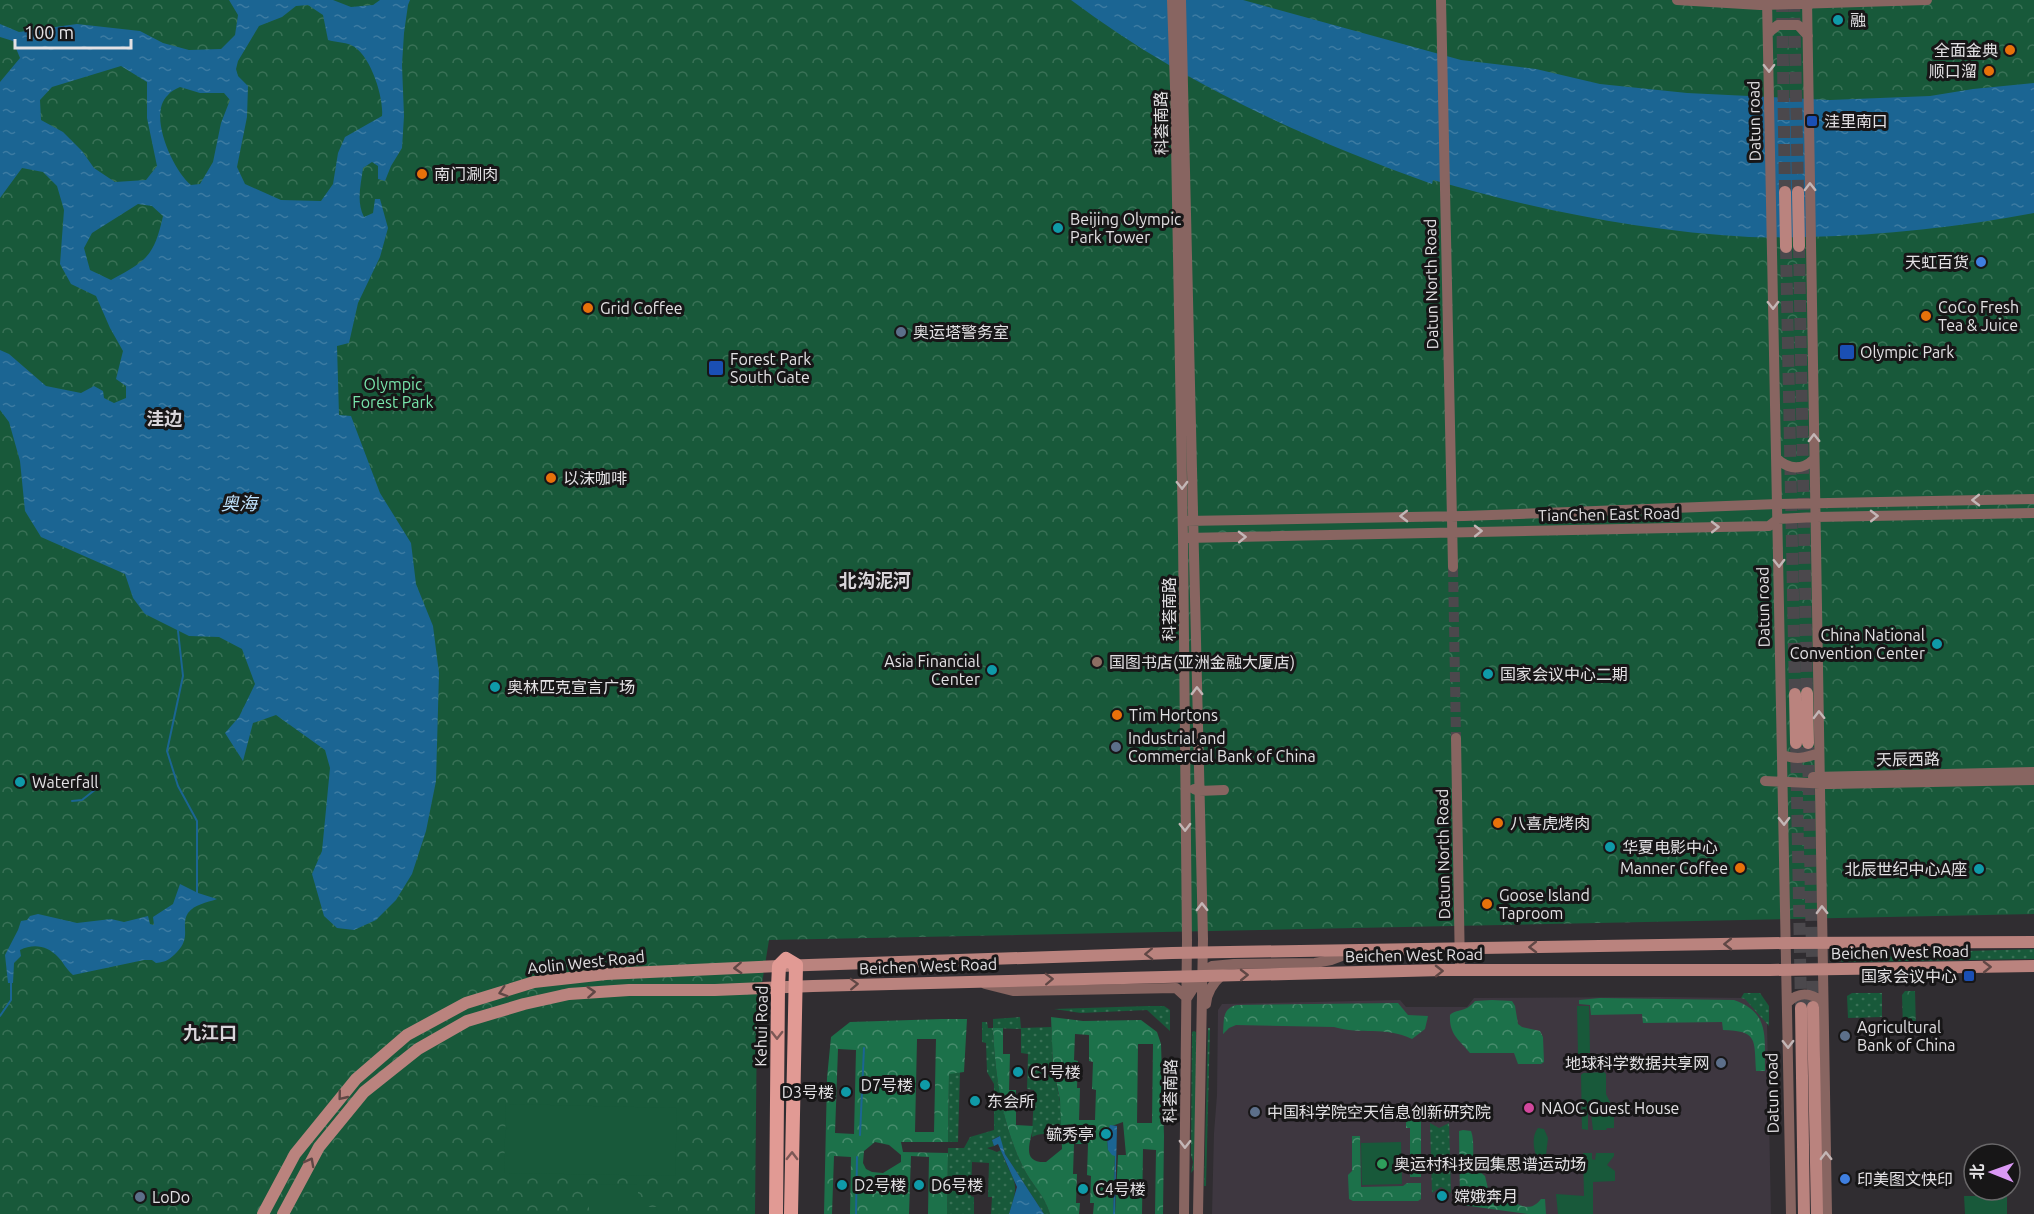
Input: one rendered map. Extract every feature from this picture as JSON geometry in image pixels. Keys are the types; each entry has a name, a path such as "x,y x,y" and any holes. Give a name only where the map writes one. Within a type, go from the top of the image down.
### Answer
{"main road":[{"name":"Datun road","path":"1792,192 1798,246"},
{"path":"1801,693 1802,743"},
{"name":"Beichen West Road","path":"796,965 1187,953 1786,943 2034,942"},
{"name":"Kehui Road","path":"776,1214 778,987 779,966 786,959 796,965 791,1214"},
{"name":"Aolin West Road","path":"262,1214 296,1154 356,1079 407,1035 466,1003 534,982 606,974 779,966"},
{"name":"Beichen West Road","path":"795,986 1460,970 1787,970 2034,966"},
{"name":"Aolin West Road","path":"283,1214 319,1147 364,1092 417,1049 467,1021 524,1004 569,994 629,990 716,990 795,986"},
{"name":"Datun road","path":"1804,1214 1812,1006"},
{"name":"Datun road","path":"1812,1006 1817,1214"}],"street":[{"name":"科荟南路","path":"1172,0 1179,72"},
{"name":"科荟南路","path":"1181,0 1179,72 1188,358 1185,791 1187,998 1184,1214"},
{"name":"Datun North Road","path":"1441,0 1453,567"},
{"path":"1677,0 1767,2 1927,0"},
{"name":"Datun road","path":"1767,2 1791,1214"},
{"name":"Datun road","path":"1807,2 1809,93 1798,246 1814,459 1816,518 1823,969 1812,1006 1827,1214"},
{"path":"1768,33 1778,25 1798,25 1808,36"},
{"path":"1776,458 1785,466 1797,467 1808,466 1814,459"},
{"name":"TianChen East Road","path":"1188,521 2034,499"},
{"name":"TianChen East Road","path":"1188,538 1769,526 1778,519 2034,513"},
{"name":"科荟南路","path":"1188,538 1203,939 1198,1214"},
{"name":"Datun North Road","path":"1456,738 1460,970"},
{"path":"1782,755 1793,759 1805,759 1819,753"},
{"name":"天辰西路","path":"1765,781 2034,772"},
{"name":"天辰西路","path":"1820,780 2034,780"},
{"path":"1185,791 1224,790"},
{"path":"1159,976 1190,969 1196,963 1203,939"},
{"path":"976,981 1013,991 1176,988 1187,998 1205,970 1212,966 1242,963 1315,963 1359,950"},
{"path":"1200,1103 1204,1082 1206,1000 1212,986 1222,975"},
{"path":"1787,1003 1794,996 1815,995 1812,1006"},
{"path":"1186,1029 1194,1025 1201,1029"}],"shaded area":[{"path":"1474,998 1745,998 1767,1023 1771,1214 1212,1214 1218,1010 1222,1004 1400,1000 1406,1007 1467,1007"}],"green space":[{"name":"Olympic Forest Park","path":"0,0 2034,0 2034,914 769,940 757,1014 755,1214 0,1214"},
{"path":"2034,949 2034,959 1842,962 1839,958 1934,955 1968,951"},
{"path":"1905,991 1915,991 1916,1028 1903,1028 1902,995"},
{"path":"1744,993 1760,993 1769,1006 1769,1026 1745,999 1741,998"},
{"path":"1852,993 1882,993 1882,1017 1848,1018 1847,996"},
{"path":"1600,998 1734,1000 1746,1005 1760,1019 1763,1028 1765,1071 1756,1071 1752,1039 1743,1032 1723,1030 1722,1022 1643,1023 1642,1014 1591,1015 1590,1005 1579,1004 1579,1000"},
{"path":"1475,1001 1512,1001 1518,1024 1540,1031 1543,1037 1544,1062 1518,1064 1514,1053 1470,1053 1459,1040 1451,1027 1450,1015 1467,1008"},
{"path":"1398,1003 1408,1015 1428,1016 1425,1029 1412,1039 1392,1033 1334,1027 1236,1025 1223,1034 1226,1012 1237,1005"},
{"path":"1164,1006 1170,1010 1170,1031 1147,1010 1081,1013 1054,1009"},
{"path":"1577,1006 1589,1006 1590,1053 1578,1054"},
{"path":"1020,1017 1021,1028 1051,1027 1053,1065 1063,1124 1060,1144 1048,1134 1032,1137 1034,1090 1027,1089 1028,1054 1021,1053 1021,1029 993,1028 993,1019"},
{"path":"1051,1017 1083,1021 1141,1020 1157,1032 1161,1044 1164,1136 1163,1214 1155,1214 1156,1150 1143,1149 1142,1214 1115,1214 1118,1155 1126,1155 1123,1122 1109,1127 1108,1131 1103,1131 1103,1138 1107,1138 1108,1150 1115,1155 1113,1214 1093,1214 1094,1203 1090,1203 1091,1176 1087,1175 1088,1144 1074,1144 1073,1174 1077,1174 1076,1203 1080,1203 1079,1214 1050,1214 1023,1167 1010,1134 998,1081 993,1028 1003,1028 1003,1054 1010,1054 1009,1090 1016,1090 1016,1125 1033,1126 1030,1155 1032,1159 1046,1162 1062,1149 1060,1100 1053,1066","holes":["1075,1034 1089,1035 1089,1061 1093,1062 1092,1089 1096,1090 1095,1120 1079,1120 1080,1088 1077,1088 1078,1061 1074,1060","1138,1044 1153,1044 1152,1123 1137,1123"]},
{"path":"967,1019 964,1072 949,1074 948,1142 901,1142 903,1152 948,1153 947,1214 928,1214 929,1157 911,1156 909,1214 850,1214 851,1157 834,1156 832,1214 824,1214 827,1078 831,1037 850,1022","holes":["917,1039 936,1039 934,1132 915,1132","838,1049 856,1050 854,1134 835,1133","875,1142 889,1145 901,1155 901,1162 883,1173 872,1172 866,1169 863,1163 864,1151"]},
{"path":"982,1022 987,1022 988,1028 993,1028 998,1081 1010,1134 1023,1167 1050,1214 1044,1214 1005,1154 999,1136 992,1140 994,1146 987,1148 997,1152 1001,1150 1014,1180 1015,1193 1009,1214 991,1214 992,1197 988,1197 989,1163 972,1162 971,1196 974,1197 974,1214 947,1214 948,1148 964,1148 970,1137 994,1130 994,1084 987,1072 986,1043 982,1042"},
{"path":"1208,1028 1210,1028 1206,1186 1204,1186"},
{"path":"1192,1032 1196,1032 1196,1167 1191,1173 1193,1162 1191,1155"},
{"path":"960,1072 958,1142 948,1142 949,1073"},
{"path":"1604,1072 1606,1074 1606,1094 1614,1110 1614,1128 1593,1130 1591,1114 1588,1113 1588,1130 1582,1129 1581,1075"},
{"path":"506,1104 677,1108 675,1176 504,1173"},
{"path":"1406,1118 1421,1118 1421,1177 1410,1177 1410,1128 1406,1128"},
{"path":"1430,1123 1439,1128 1449,1123 1451,1193 1441,1187 1432,1193"},
{"path":"1538,1128 1544,1129 1548,1138 1546,1155 1541,1158 1536,1155 1534,1145"},
{"path":"1459,1131 1471,1131 1474,1167 1485,1176 1490,1197 1496,1201 1510,1201 1526,1207 1534,1206 1541,1199 1545,1199 1546,1214 1528,1214 1462,1205 1460,1201"},
{"path":"1352,1136 1360,1136 1361,1187 1421,1183 1421,1199 1418,1201 1353,1201 1349,1199 1348,1175 1352,1171"},
{"name":"奥运村科技园集思谱运动场","path":"1401,1142 1402,1184 1362,1185 1361,1143"},
{"path":"1583,1153 1592,1153 1592,1159 1595,1160 1596,1153 1614,1153 1607,1165 1615,1171 1615,1181 1593,1182 1593,1214 1558,1214 1556,1194 1584,1196"},
{"path":"589,1184 638,1185 638,1214 589,1214"},
{"path":"1964,1202 2007,1202 2007,1214 1965,1214"},
{"path":"642,1207 678,1207 678,1214 642,1214"}],"water":[{"name":"奥海","path":"229,0 333,0 351,7 373,5 380,0 410,0 404,33 402,65 404,116 402,148 385,181 378,179 378,166 372,162 363,168 360,205 364,217 373,213 375,199 380,199 388,228 380,257 358,303 349,343 337,346 339,415 351,416 380,493 411,543 416,584 433,626 439,673 436,781 426,831 412,874 396,900 376,920 354,930 337,928 324,916 312,874 322,851 330,768 325,750 276,715 253,723 243,761 225,733 239,717 255,684 242,649 219,637 189,636 145,614 133,598 125,574 41,537 25,511 20,461 9,422 0,410 0,350 9,354 46,386 81,393 94,386 103,391 104,398 114,403 126,398 126,386 116,379 123,351 96,296 71,284 60,264 64,210 57,186 43,172 22,168 0,198 0,82 20,58 13,41 0,37 0,24 19,32 77,24 140,31 163,43 189,50 221,49 235,35 238,15","holes":["308,5 323,15 328,40 345,43 358,50 370,66 381,98 382,116 345,137 338,153 333,184 321,201 281,200 245,184 237,167 247,117 248,86 238,76 236,69 238,61 259,26 282,17 296,6","121,66 147,82 147,118 157,166 146,180 115,182 94,168 82,151 63,132 41,120 40,100 52,87","180,87 200,93 224,93 230,100 221,123 213,162 200,184 191,185 184,178 170,155 161,128 162,104 174,90","138,204 152,206 163,216 156,241 147,256 133,268 111,280 90,270 84,248 92,233"]},
{"path":"1071,0 1243,0 1461,60 1536,69 1600,84 1687,93 1830,100 1930,96 2034,83 2034,213 1894,232 1808,237 1749,237 1669,230 1590,218 1511,201 1433,180 1432,184 1337,148 1245,106 1156,57"},
{"path":"180,884 217,899 197,906 188,913 184,941 168,960 156,963 152,960 144,960 73,975 50,950 30,947 20,950 21,956 14,963 13,983 8,983 5,955 21,921 38,914 77,923 111,919 124,922 148,916 150,924 154,925 153,917 173,904"},
{"path":"1110,1125 1117,1126 1115,1214 1113,1214 1115,1156 1108,1150 1107,1138 1110,1137 1110,1131 1108,1131"},
{"path":"1000,1136 1005,1154 1044,1214 1009,1214 1017,1187 998,1144 994,1146 992,1140"}],"waterway":[{"path":"178,631 183,676 167,751 178,786 197,821 197,894"},
{"path":"72,801 82,800 96,789"},
{"path":"0,1016 11,1000 11,980"},
{"path":"860,1135 864,1048"},
{"path":"856,1214 857,1157"}],"tunnel":[{"path":"1782,0 1785,192"},
{"path":"1794,0 1798,192"},
{"path":"1799,246 1807,693"},
{"path":"1786,247 1795,694"},
{"path":"1453,567 1456,738"},
{"path":"1796,743 1801,1008"},
{"path":"1808,747 1813,1006"}],"place":[{"name":"融","path":"1838,20"},
{"name":"全面金典","path":"2010,50"},
{"name":"顺口溜","path":"1989,71"},
{"name":"洼里南口","path":"1812,121"},
{"name":"南门涮肉","path":"422,174"},
{"name":"Beijing Olympic Park Tower","path":"1058,228"},
{"name":"天虹百货","path":"1981,262"},
{"name":"Grid Coffee","path":"588,308"},
{"name":"CoCo Fresh Tea & Juice","path":"1926,316"},
{"name":"奥运塔警务室","path":"901,332"},
{"name":"Olympic Park","path":"1847,352"},
{"name":"Forest Park South Gate","path":"716,368"},
{"name":"以沫咖啡","path":"551,478"},
{"name":"China National Convention Center","path":"1937,644"},
{"name":"国图书店(亚洲金融大厦店)","path":"1097,662"},
{"name":"Asia Financial Center","path":"992,670"},
{"name":"国家会议中心二期","path":"1488,674"},
{"name":"奥林匹克宣言广场","path":"495,687"},
{"name":"Tim Hortons","path":"1117,715"},
{"name":"Industrial and Commercial Bank of China","path":"1116,747"},
{"name":"Waterfall","path":"20,782"},
{"name":"八喜虎烤肉","path":"1498,823"},
{"name":"华夏电影中心","path":"1610,847"},
{"name":"Manner Coffee","path":"1740,868"},
{"name":"北辰世纪中心A座","path":"1979,869"},
{"name":"Goose Island Taproom","path":"1487,904"},
{"name":"国家会议中心","path":"1969,976"},
{"name":"Agricultural Bank of China","path":"1845,1036"},
{"name":"地球科学数据共享网","path":"1721,1063"},
{"name":"C1号楼","path":"1018,1072"},
{"name":"D7号楼","path":"925,1085"},
{"name":"D3号楼","path":"846,1092"},
{"name":"东会所","path":"975,1101"},
{"name":"NAOC Guest House","path":"1529,1108"},
{"name":"中国科学院空天信息创新研究院","path":"1255,1112"},
{"name":"毓秀亭","path":"1106,1134"},
{"name":"奥运村科技园集思谱运动场","path":"1382,1164"},
{"name":"印美图文快印","path":"1845,1179"},
{"name":"D2号楼","path":"842,1185"},
{"name":"D6号楼","path":"919,1185"},
{"name":"C4号楼","path":"1083,1189"},
{"name":"嫦娥奔月","path":"1442,1196"},
{"name":"LoDo","path":"140,1197"}],"district":[{"name":"洼边","path":"164,419"},
{"name":"北沟泥河","path":"875,581"},
{"name":"九江口","path":"210,1033"}]}
